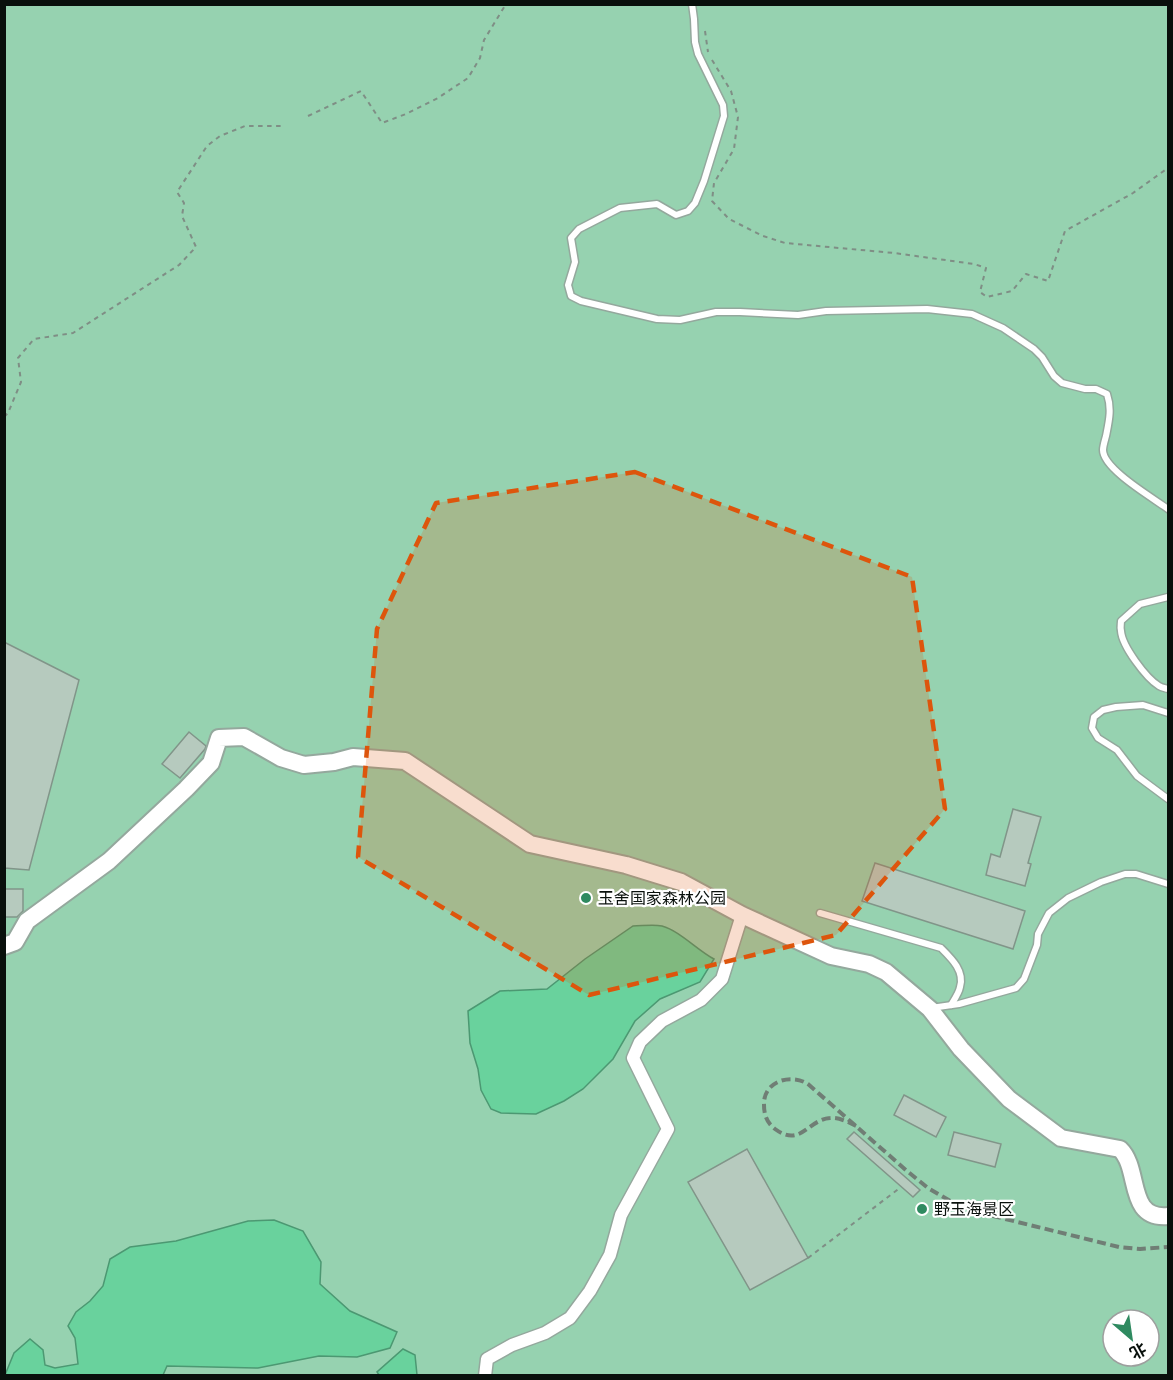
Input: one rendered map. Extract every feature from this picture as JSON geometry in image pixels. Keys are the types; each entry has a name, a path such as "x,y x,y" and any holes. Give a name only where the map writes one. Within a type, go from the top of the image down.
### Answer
{"street":[{"path":"4,946 15,942 27,921 109,861 186,789 211,763 219,738 244,737 281,758 304,765 334,762 353,757 405,761 530,844 626,865 681,882 741,915 831,956 869,964 886,972 930,1009 961,1049 1009,1099 1061,1138 1120,1149 1129,1161 1137,1197 1151,1214 1160,1217 1168,1216"},
{"path":"485,1376 487,1359 512,1345 545,1333 570,1318 590,1291 610,1255 621,1215 668,1129 633,1058 640,1042 662,1021 701,1000 722,979 741,915"}],"lane":[{"path":"692,4 698,54 723,105 724,116 695,203 688,211 676,215 657,204 620,208 579,229 571,238 574,262 568,285 571,296 581,301 657,319 680,320 716,312 798,315 826,311 927,309 972,314 1003,327 1034,349 1062,383 1085,389 1096,389 1107,394 1111,405 1103,450 1106,460 1123,477 1168,509"},
{"path":"1168,597 1140,604 1121,621 1120,632 1137,662 1152,680 1168,689"},
{"path":"1168,712 1143,705 1109,708 1094,717 1092,728 1098,738 1117,750 1137,776 1168,799"},
{"path":"930,1009 1016,988 1024,979 1037,945 1038,934 1049,914 1068,898 1101,882 1125,874 1136,874 1168,884"},
{"path":"820,913 941,948 952,959 959,971 961,986 951,1005"}],"path":[{"path":"308,116 361,92 382,123 438,98 468,78 480,58 484,40 506,4"},
{"path":"704,24 709,54 731,91 738,117 734,149 714,183 712,201 729,219 763,236 785,243 894,253 974,264 986,268 980,292 987,297 1012,291 1026,274 1048,281 1065,231 1133,193 1168,168"},
{"path":"4,417 8,413 21,382 18,357 34,339 73,333 179,265 196,247 182,216 184,203 177,192 207,146 220,136 245,126 283,126"},
{"path":"808,1258 901,1187"}],"highlighted area":[{"path":"635,472 912,577 945,809 836,935 589,995 358,857 377,629 436,503"}],"shaded area":[{"name":"玉舍国家森林公园","path":"5,5 1168,5 1168,1375 5,1376"},
{"path":"655,925 669,928 714,959 700,982 660,999 635,1021 613,1059 583,1089 536,1114 501,1113 491,1109 481,1090 478,1069 470,1043 468,1011 500,991 547,989 633,926"},
{"path":"274,1220 303,1231 321,1262 320,1284 350,1311 397,1332 390,1348 357,1357 319,1356 258,1368 167,1366 163,1375 5,1375 14,1353 30,1339 43,1350 45,1365 55,1368 78,1364 75,1338 68,1326 76,1312 103,1286 110,1259 130,1247 176,1241 248,1221"},
{"path":"403,1349 415,1355 417,1375 379,1375 377,1372"}],"building":[{"path":"4,642 79,680 29,870 4,868"},
{"path":"189,732 206,746 180,778 162,764"},
{"path":"1013,809 1041,817 1028,863 1031,864 1025,886 986,875 991,854 1000,857"},
{"path":"875,863 1025,911 1013,949 862,901"},
{"path":"4,889 23,889 23,911 17,917 4,917"},
{"path":"904,1095 946,1117 936,1137 894,1115"},
{"path":"854,1132 920,1190 913,1197 847,1139"},
{"path":"954,1132 1001,1144 995,1167 948,1155"},
{"path":"747,1149 808,1258 750,1290 688,1182"}],"railway":[{"path":"856,1126 853,1124 847,1121 830,1118 815,1123 798,1134 791,1136 784,1134 772,1127 766,1118 765,1097 768,1090 779,1081 794,1079 808,1084 928,1188 952,1202 981,1213 1119,1247 1140,1249 1168,1247"}],"place":[{"name":"玉舍国家森林公园","path":"586,898"},
{"name":"野玉海景区","path":"922,1209"}]}
